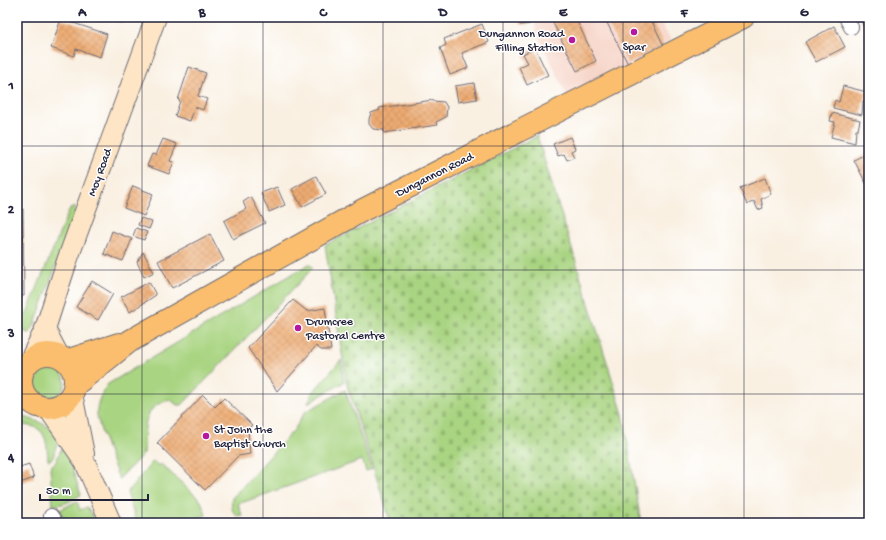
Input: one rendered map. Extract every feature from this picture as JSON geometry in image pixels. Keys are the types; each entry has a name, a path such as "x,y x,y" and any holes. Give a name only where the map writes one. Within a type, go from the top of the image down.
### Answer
{"main road":[{"name":"Moy Road","path":"22,372 45,329 67,261 156,17"},
{"name":"Dungannon Road","path":"74,390 130,341 363,210 743,17"},
{"path":"45,329 62,359 75,376 74,390 85,462"},
{"name":"Dungannon Road","path":"62,359 130,341"},
{"path":"62,359 50,354 41,355 33,359 22,372 24,391 28,398 44,408 85,462 111,523"},
{"path":"17,410 44,408 62,404 74,390"}],"shaded area":[{"path":"534,17 657,17 671,40 613,76 569,99 536,31"}],"green space":[{"path":"537,136 623,414 641,523 391,523 347,385 325,245"},
{"path":"75,206 75,213 35,324 30,333 17,330 27,313 69,210"},
{"path":"309,264 313,268 182,405 177,405 171,400 154,407 147,419 145,427 144,453 119,479 105,443 97,415 99,399 108,384"},
{"path":"341,360 344,382 308,403 313,392"},
{"path":"50,367 60,372 65,382 60,392 50,397 40,392 35,382 40,372"},
{"path":"345,390 372,469 366,471 362,460 238,504 242,515 237,516 232,508 232,498 294,430 305,412"},
{"path":"19,416 48,427 56,435 58,442 53,457 50,460 48,460 45,438 43,434 36,427 25,425 17,427 17,417"},
{"path":"62,447 68,456 81,495 66,503 53,506 50,467 56,462"},
{"path":"153,461 159,466 161,464 201,501 206,515 181,523 137,523 127,493"},
{"path":"77,501 80,510 87,507 97,523 66,523 65,517 56,512"}],"building":[{"path":"111,17 125,17 123,23 111,19"},
{"path":"519,17 529,17 530,24 520,25"},
{"path":"559,17 575,17 596,61 577,71 552,21"},
{"name":"Spar","path":"604,17 650,17 664,46 628,64"},
{"path":"859,17 869,17 869,36"},
{"path":"61,19 107,34 100,57 76,49 74,56 51,48"},
{"path":"482,24 489,42 462,53 468,68 450,75 440,48 446,45 444,39"},
{"path":"834,26 845,47 816,62 805,42"},
{"path":"535,48 548,75 527,85 519,67 528,63 523,54"},
{"path":"189,67 206,73 198,96 207,99 203,110 195,107 190,121 175,116 180,101 178,100"},
{"path":"474,83 477,99 458,102 455,86"},
{"path":"843,86 867,92 865,101 863,101 862,115 833,108 835,100 839,102"},
{"path":"433,100 444,102 447,107 446,117 436,122 437,125 384,133 384,130 373,129 369,124 371,113 380,110 379,108"},
{"path":"832,113 860,120 858,130 856,130 855,143 831,137 835,122 830,121"},
{"path":"570,137 575,149 571,151 574,157 567,160 564,154 558,156 553,144"},
{"path":"163,139 177,144 170,161 174,162 169,174 147,166 152,154 156,155"},
{"path":"869,152 869,189 854,160"},
{"path":"316,176 326,194 302,207 292,189"},
{"path":"765,178 771,194 761,199 763,208 758,210 754,201 747,205 740,188"},
{"path":"133,186 153,194 144,216 124,208"},
{"path":"277,187 285,205 269,212 261,193"},
{"path":"251,197 265,223 233,239 224,221 246,209 243,202"},
{"path":"17,209 23,209 24,296 17,296"},
{"path":"141,218 152,222 149,229 138,225"},
{"path":"136,228 147,232 144,240 133,236"},
{"path":"112,231 132,239 123,261 104,254"},
{"path":"210,234 224,261 172,288 158,261"},
{"path":"143,252 154,272 144,277 137,262"},
{"path":"92,281 113,294 98,320 76,307"},
{"path":"149,282 156,295 130,312 121,297"},
{"name":"Drumcree Pastoral Centre","path":"293,300 307,311 325,308 331,350 321,350 316,346 277,391 248,348"},
{"name":"St John the Baptist Church","path":"203,395 215,407 224,398 252,425 248,429 250,454 238,456 205,490 157,443"},
{"path":"29,464 34,478 17,484 17,468"}],"place":[{"name":"Spar","path":"634,32"},
{"name":"Dungannon Road Filling Station","path":"572,40"},
{"name":"Drumcree Pastoral Centre","path":"298,328"},
{"name":"St John the Baptist Church","path":"206,436"}]}
